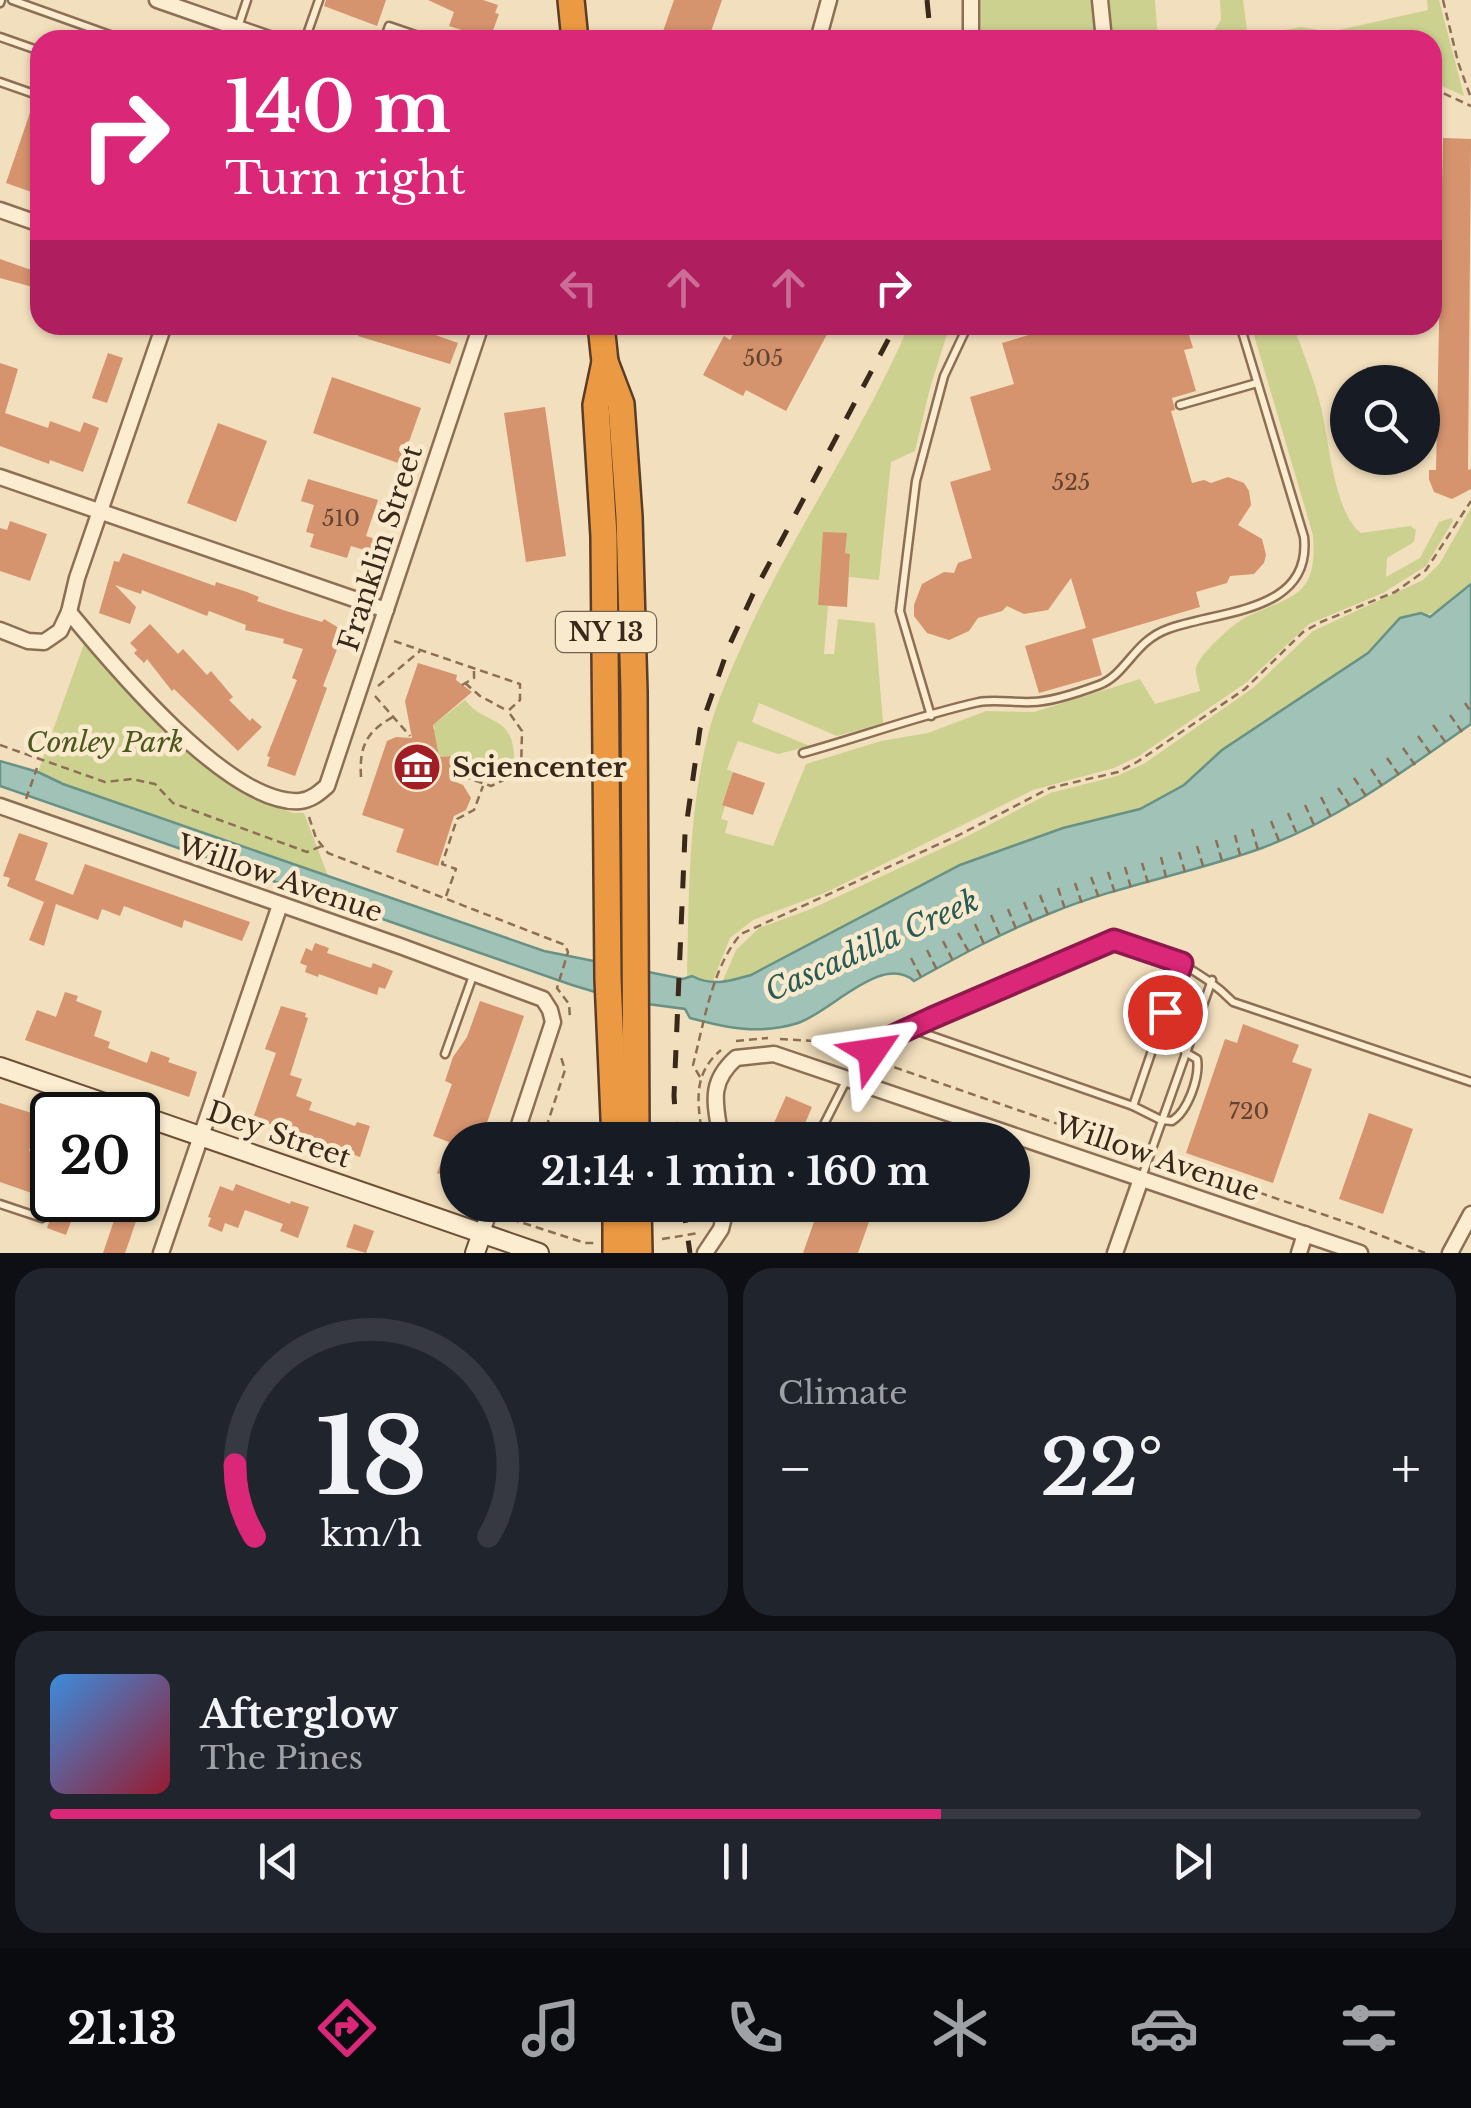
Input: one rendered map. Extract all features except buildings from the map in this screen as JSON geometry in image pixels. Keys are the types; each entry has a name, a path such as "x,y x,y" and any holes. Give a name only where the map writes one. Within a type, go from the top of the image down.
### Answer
{"highway":[{"path":"571,0 574,30"},
{"name":"NY 13","path":"602,335 605,362 596,405 621,904 622,1035 616,1122"},
{"name":"NY 13","path":"622,1035 634,1122"},
{"path":"616,1222 616,1253"}],"street":[{"path":"156,0 243,30"},
{"path":"821,30 829,0"},
{"path":"971,0 972,30"},
{"path":"1100,0 1103,30"},
{"path":"0,210 30,220"},
{"path":"0,630 28,641 44,642 60,631 161,335"},
{"name":"Franklin Street","path":"304,801 327,786 478,335"},
{"path":"0,478 386,610"},
{"path":"69,612 177,730 221,768 245,785 276,799 304,801"},
{"name":"Willow Avenue","path":"0,806 543,999 553,1022 520,1122"},
{"path":"160,1253 280,905"},
{"name":"Willow Avenue","path":"719,1122 715,1088 718,1077 736,1058 774,1054 1360,1253"},
{"name":"Dey Street","path":"0,1067 55,1092"},
{"name":"Dey Street","path":"160,1125 539,1253"},
{"path":"1114,1253 1141,1179"},
{"path":"1450,1253 1471,1214"},
{"path":"475,1253 486,1222"},
{"path":"705,1253 723,1222"},
{"path":"1299,1253 1305,1234"}],"lane":[{"path":"12,0 96,30"},
{"path":"238,28 247,0"},
{"path":"308,30 319,0"},
{"path":"0,37 30,48"},
{"path":"0,82 30,92"},
{"path":"931,716 900,610 916,481 944,376 963,335"},
{"path":"803,753 982,702 1036,703 1100,684 1116,676 1128,656 1167,629 1246,608 1288,588 1302,570 1304,537 1243,335"},
{"path":"1180,405 1258,383"},
{"path":"827,1122 880,1042 1114,940 1182,963 1212,980 1233,1002 1471,1082"},
{"path":"1133,1106 1182,963"},
{"path":"445,1054 474,972"},
{"path":"1141,1179 1212,980"},
{"path":"910,1028 1172,1121 1182,1114 1198,1068 1196,1058 1184,1052"},
{"path":"0,1204 30,1214"}],"path":[{"path":"1443,0 1471,98"},
{"path":"1442,93 1471,106"},
{"path":"700,1077 694,1065 721,969 734,942 751,926 822,898 1050,788 1118,772 1138,762 1244,689 1303,632 1395,592 1426,570 1471,501"},
{"path":"393,640 520,684 520,700 508,711"},
{"path":"378,686 421,650"},
{"path":"456,774 491,786 521,772 522,731 508,711 464,684 474,678 474,669"},
{"path":"374,696 410,736"},
{"path":"1464,703 1471,712"},
{"path":"1450,715 1462,732"},
{"path":"361,776 360,758 367,735 393,717"},
{"path":"1434,725 1446,743"},
{"path":"1418,736 1430,754"},
{"path":"0,744 105,782 132,780 155,784 172,803 307,852 322,846"},
{"path":"1403,748 1415,765"},
{"path":"1387,758 1399,775"},
{"path":"24,803 37,768"},
{"path":"1371,769 1382,786"},
{"path":"1354,778 1366,796"},
{"path":"446,898 456,868 442,864 456,818 474,810 484,783"},
{"path":"1338,788 1350,806"},
{"path":"1322,796 1331,817"},
{"path":"304,801 322,846 346,861 566,944 568,952 558,982"},
{"path":"1305,805 1314,824"},
{"path":"1288,813 1296,832"},
{"path":"1271,822 1279,841"},
{"path":"1252,829 1258,850"},
{"path":"1235,834 1240,856"},
{"path":"1216,840 1222,861"},
{"path":"1198,846 1203,866"},
{"path":"1179,852 1185,872"},
{"path":"1160,857 1166,878"},
{"path":"1142,862 1148,882"},
{"path":"1125,867 1132,888"},
{"path":"1108,872 1115,894"},
{"path":"1092,878 1099,898"},
{"path":"1075,883 1082,904"},
{"path":"1058,888 1065,909"},
{"path":"1040,895 1048,915"},
{"path":"1024,902 1032,922"},
{"path":"1008,908 1016,929"},
{"path":"991,915 1000,936"},
{"path":"974,924 984,944"},
{"path":"958,933 969,952"},
{"path":"942,941 953,961"},
{"path":"927,950 937,970"},
{"path":"912,958 922,978"},
{"path":"548,1122 565,1070 560,1055 563,1043"},
{"path":"521,1222 589,1242"},
{"path":"649,1246 704,1228"}],"green space":[{"path":"981,0 1093,0 1097,30 981,30"},
{"path":"1109,0 1155,0 1157,30 1112,30"},
{"path":"1220,0 1243,0 1247,30 1214,30 1221,20"},
{"path":"1427,0 1439,0 1464,96 1442,86 1442,30 1339,30 1428,10"},
{"path":"904,335 947,335 915,451 891,462 879,580 849,577 850,554 822,552 818,604 828,606 824,654 834,654 838,619 875,623 883,723 837,736 759,703 752,722 810,746 778,754 738,741 727,769 733,772 722,804 725,806 721,819 728,821 725,833 773,846 806,764 881,741 928,733 986,711 1034,712 1140,679 1155,704 1200,691 1196,668 1203,655 1246,617 1299,591 1311,571 1313,535 1254,335 1297,335 1324,421 1330,475 1334,475 1352,523 1361,533 1410,526 1416,530 1414,542 1387,558 1386,577 1420,558 1439,522 1452,518 1453,521 1426,566 1383,593 1309,624 1247,682 1139,756 1114,768 1033,790 827,892 753,920 730,938 712,983 687,978 693,825 701,765 715,711 762,602 870,406"},
{"path":"1471,508 1471,584 1439,610 1400,618 1368,653 1222,750 1184,785 1140,809 1063,828 960,865 751,975 722,983 736,950 759,928 811,909 1050,793 1117,776 1145,763 1253,688 1313,631 1423,580 1440,563"},
{"name":"Conley Park","path":"85,641 166,731 206,767 239,791 293,813 304,813 328,876 38,772"},
{"path":"465,700 509,734 514,759 499,777 478,774 474,764 454,756 439,757 427,735 435,728 433,725"}],"water":[{"name":"Cascadilla Creek","path":"1471,584 1471,724 1370,793 1290,837 1077,903 998,936 914,981 901,974 872,979 811,1017 770,1029 717,1025 690,1018 685,1009 625,1001 572,985 0,786 0,761 544,951 683,979 692,976 721,982 751,975 960,865 1063,828 1140,809 1184,785 1222,750 1368,653 1400,618 1421,613 1430,617"}],"railway":[{"path":"927,0 930,30"},
{"path":"676,1122 685,834 700,729 729,646 753,594 891,335"},
{"path":"685,1222 690,1253"}],"place":[{"name":"Sciencenter","path":"417,767"}],"route":[{"path":"872,1052 880,1042 1114,940 1182,963 1165,1012"}]}
